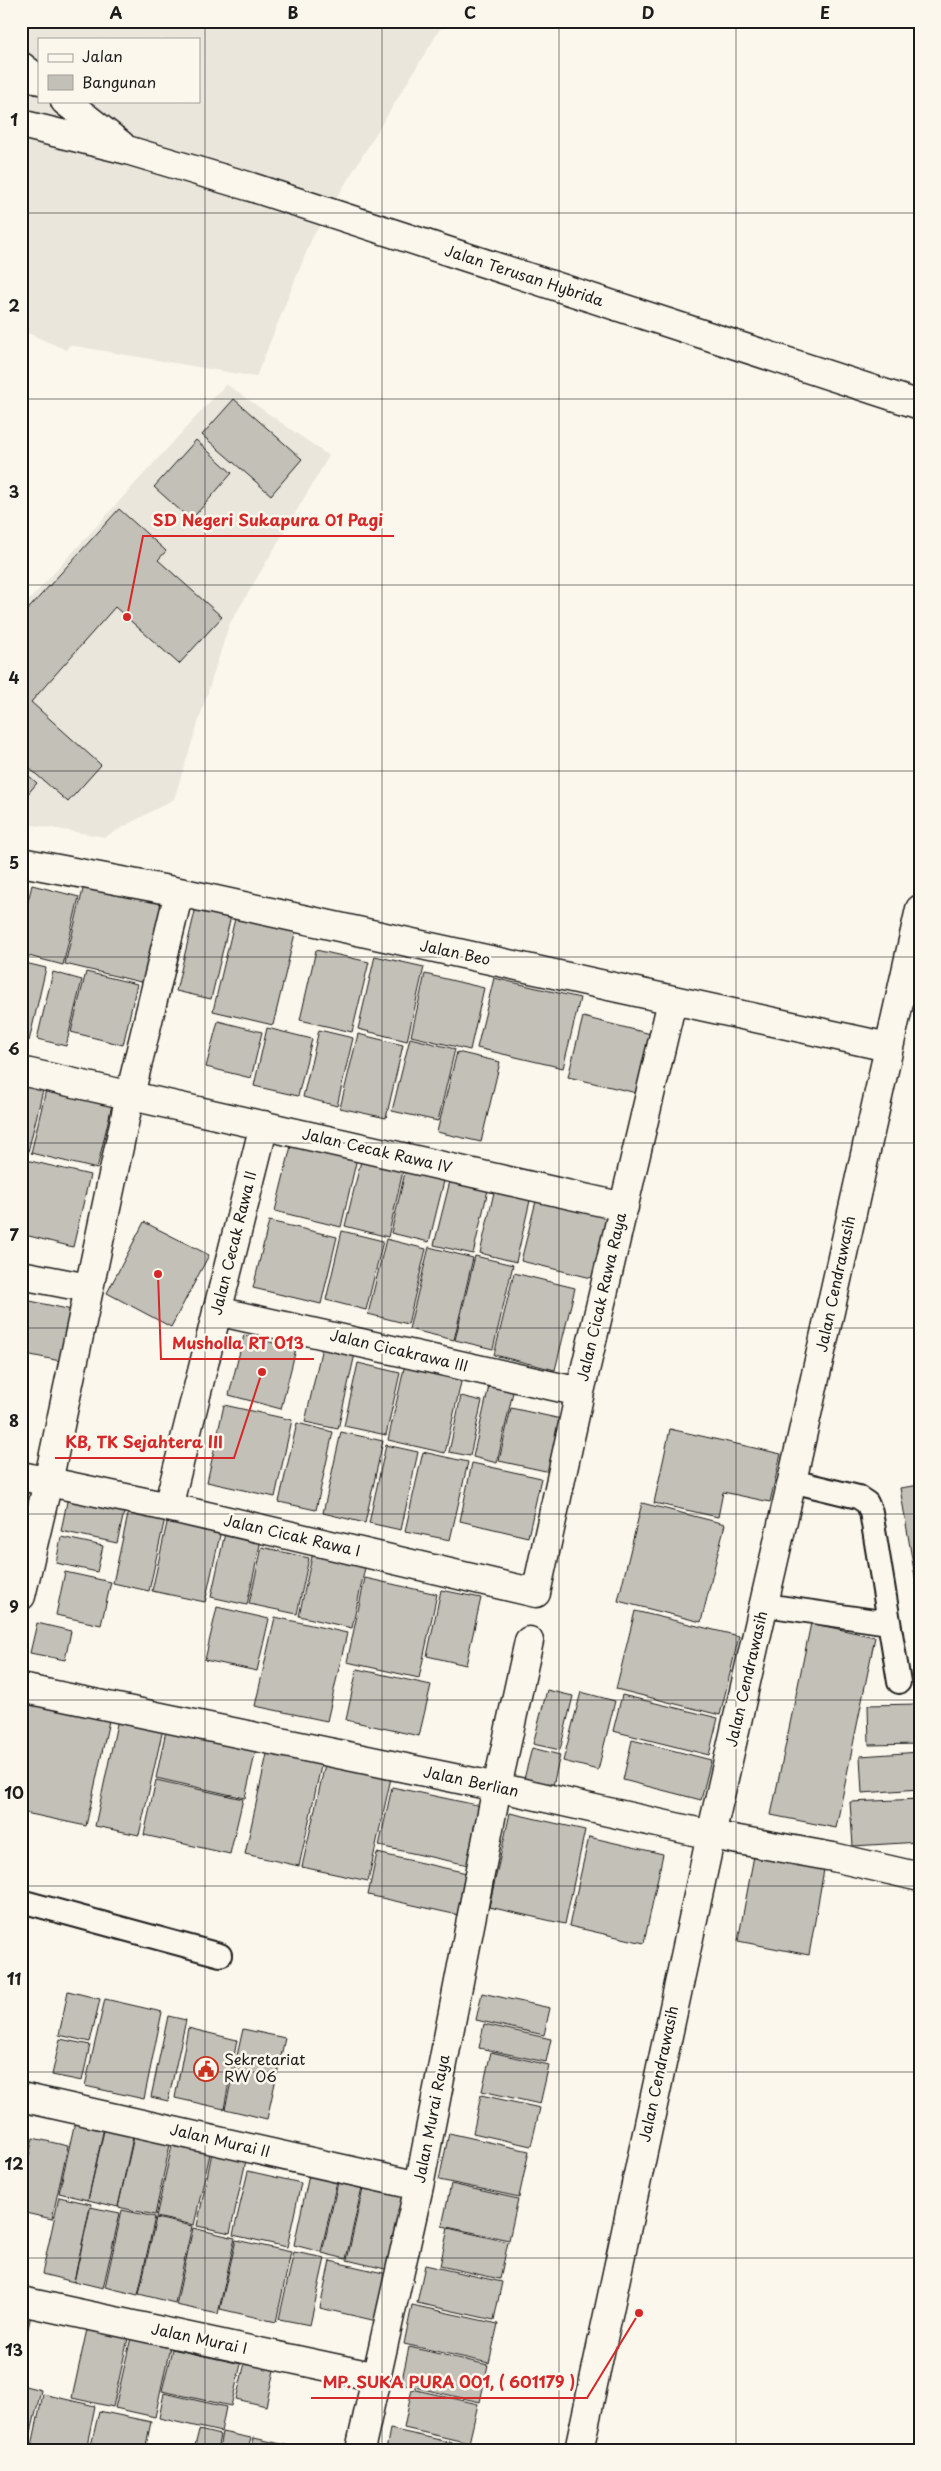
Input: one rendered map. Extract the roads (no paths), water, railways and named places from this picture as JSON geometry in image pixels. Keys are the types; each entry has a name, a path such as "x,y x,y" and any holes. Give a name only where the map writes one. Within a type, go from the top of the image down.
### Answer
{"street":[{"path":"21,66 38,79"},
{"name":"Jalan Terusan Hybrida","path":"67,102 127,150"},
{"name":"Jalan Terusan Hybrida","path":"21,124 127,150 251,187 920,405"},
{"name":"Jalan Beo","path":"21,862 179,892 888,1047"},
{"path":"21,1596 48,1482 130,1095 179,892"},
{"name":"Jalan Cendrawasih","path":"578,2450 711,1835 920,909"},
{"name":"Jalan Cicak Rawa Raya","path":"536,1593 580,1392 672,1001"},
{"name":"Jalan Cecak Rawa IV","path":"21,1071 624,1207"},
{"name":"Jalan Cecak Rawa II","path":"168,1507 264,1125"},
{"path":"21,1275 88,1288"},
{"name":"Jalan Cicakrawa III","path":"218,1311 580,1392"},
{"name":"Jalan Cicak Rawa I","path":"21,1476 168,1507 536,1593"},
{"path":"497,1788 529,1641"},
{"name":"Jalan Berlian","path":"21,1688 711,1835 833,1857 920,1877"},
{"name":"Jalan Murai Raya","path":"360,2450 419,2186 497,1788"},
{"name":"Jalan Murai II","path":"21,2097 419,2186"},
{"name":"Jalan Murai I","path":"21,2301 376,2377"}],"lane":[{"path":"792,1481 858,1497 866,1503 871,1512 899,1682"},
{"path":"764,1605 889,1623"},
{"path":"21,1901 220,1955"}],"place":[{"name":"SD Negeri Sukapura 01 Pagi","path":"127,617"},
{"name":"Musholla RT 013","path":"158,1274"},
{"name":"KB, TK Sejahtera III","path":"262,1372"},
{"name":"Sekretariat RW 06","path":"206,2069"},
{"name":"MP. SUKA PURA 001, ( 601179 )","path":"639,2313"}]}
